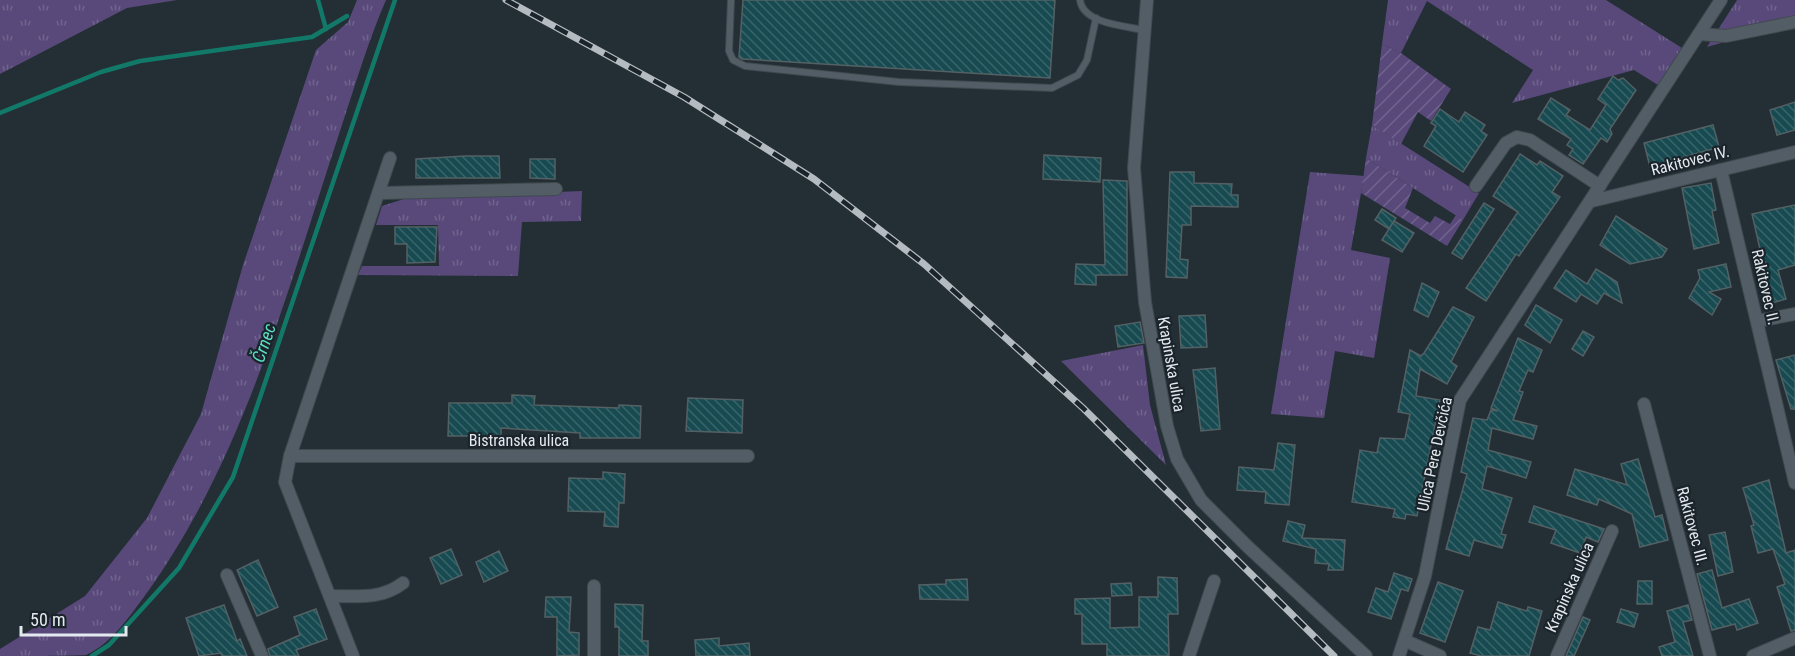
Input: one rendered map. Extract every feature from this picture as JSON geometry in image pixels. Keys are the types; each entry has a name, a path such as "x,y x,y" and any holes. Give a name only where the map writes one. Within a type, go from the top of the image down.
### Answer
{"street":[{"name":"Krapinska ulica","path":"1147,0 1134,168 1144,302 1167,426 1177,459 1201,500 1365,656"},
{"name":"Ulica Pere Devčića","path":"1400,656 1425,576 1460,400 1559,247 1592,201 1721,0"},
{"path":"1699,34 1726,36 1795,22"},
{"path":"1476,186 1506,143 1517,136 1530,140 1600,186"},
{"name":"Rakitovec IV.","path":"1592,201 1795,152"},
{"path":"353,656 285,482 290,456 381,193 390,158"},
{"name":"Rakitovec II.","path":"1721,170 1795,483"},
{"path":"381,193 556,189"},
{"path":"1758,321 1795,314"},
{"name":"Rakitovec III.","path":"1644,404 1710,656"},
{"name":"Bistranska ulica","path":"290,456 748,456"},
{"name":"Krapinska ulica","path":"1557,656 1612,531"},
{"path":"227,575 262,656"},
{"path":"1189,656 1214,581"},
{"path":"330,597 377,596 403,583"},
{"path":"594,586 594,656"},
{"path":"1761,654 1795,638"},
{"path":"1406,641 1440,656"}],"lane":[{"path":"731,0 729,51 734,60 745,66 899,82 1020,88 1052,88 1078,75 1087,60 1096,18"},
{"path":"1080,0 1086,12 1096,18 1145,30"}],"green space":[{"path":"0,0 177,0 127,8 0,74"},
{"path":"357,0 386,0 373,31 261,369 211,486 181,541 146,594 127,620 104,644 86,655 0,656 0,649 85,596 147,518 201,414 243,265 316,50 348,22"},
{"path":"1388,0 1606,0 1682,48 1658,85 1634,70 1512,103 1533,70 1427,1 1401,53 1382,44"},
{"path":"1737,0 1795,0 1795,22 1707,47"},
{"path":"1382,44 1401,53 1451,89 1431,121 1418,112 1401,144 1372,125"},
{"path":"1372,125 1479,193 1463,220 1366,158"},
{"path":"1366,158 1413,188 1405,208 1430,223 1435,216 1450,224 1456,215 1463,220 1447,246 1361,193"},
{"path":"1310,172 1364,176 1351,250 1390,258 1374,358 1335,351 1324,418 1271,414"},
{"path":"582,191 581,221 522,222 518,276 358,275 362,266 439,266 438,225 376,225 382,206 407,198"},
{"path":"1143,345 1150,405 1166,465 1061,361"}],"building":[{"path":"743,0 1055,0 1050,78 742,59 739,57"},
{"path":"1613,76 1618,80 1623,78 1636,90 1610,129 1612,134 1607,142 1601,138 1583,164 1569,155 1573,149 1567,145 1571,139 1538,119 1551,98 1570,110 1566,115 1590,130 1606,105 1598,99"},
{"path":"1795,102 1795,130 1777,135 1770,110"},
{"path":"1440,109 1459,122 1465,112 1485,125 1481,131 1487,135 1463,172 1424,146 1436,126 1431,123"},
{"path":"1713,125 1719,147 1650,167 1644,143"},
{"path":"1520,154 1537,165 1540,161 1563,176 1552,192 1560,197 1519,256 1516,254 1486,301 1466,288 1518,212 1493,196"},
{"path":"1044,155 1101,158 1100,182 1043,179"},
{"path":"499,156 500,178 416,178 416,159"},
{"path":"530,159 555,159 555,179 530,178"},
{"path":"1170,172 1194,172 1194,183 1232,184 1231,195 1238,195 1238,207 1191,206 1191,225 1182,225 1180,259 1188,260 1187,278 1166,277"},
{"path":"1103,180 1127,181 1127,275 1096,275 1096,285 1075,284 1076,264 1105,265"},
{"path":"1711,183 1716,210 1712,211 1719,243 1694,249 1682,188"},
{"path":"1484,203 1494,209 1462,259 1452,253"},
{"path":"1795,205 1795,265 1778,270 1786,299 1768,304 1762,283 1766,282 1756,250 1760,249 1752,214"},
{"path":"1382,209 1396,218 1389,229 1375,220"},
{"path":"1616,216 1667,249 1662,257 1630,264 1600,245"},
{"path":"1394,221 1414,233 1402,252 1382,240"},
{"path":"395,227 437,227 435,262 407,263 407,244 395,244"},
{"path":"1726,264 1731,287 1709,292 1721,299 1712,315 1689,298 1700,278 1698,270"},
{"path":"1596,269 1617,282 1622,303 1604,293 1597,304 1581,294 1576,302 1554,288 1566,270 1587,284"},
{"path":"1422,283 1439,292 1428,317 1414,310"},
{"path":"1536,305 1562,320 1550,343 1525,325"},
{"path":"1453,307 1474,317 1451,362 1457,366 1447,384 1420,369 1416,396 1440,400 1417,516 1406,514 1405,519 1393,517 1395,509 1352,502 1360,450 1377,453 1380,438 1405,439 1410,414 1398,412 1410,350 1421,356 1424,353"},
{"path":"1205,315 1207,347 1181,348 1179,316"},
{"path":"1140,322 1144,343 1118,347 1115,326"},
{"path":"1583,331 1594,337 1583,356 1572,349"},
{"path":"1518,338 1542,350 1533,372 1528,370 1519,391 1523,392 1513,420 1537,426 1533,439 1492,428 1488,450 1531,462 1526,478 1487,466 1482,489 1512,498 1501,534 1506,535 1502,548 1474,540 1469,556 1446,549 1467,474 1461,472 1473,418 1487,420 1491,410 1498,411 1491,408"},
{"path":"1795,355 1795,409 1791,409 1776,360"},
{"path":"1215,368 1220,429 1201,431 1193,370"},
{"path":"512,395 535,396 534,405 619,408 619,405 641,406 640,438 580,438 580,433 501,428 501,436 448,436 449,403 512,403"},
{"path":"688,398 743,400 742,433 686,431"},
{"path":"1278,443 1295,445 1289,505 1265,503 1266,492 1237,490 1239,467 1274,470"},
{"path":"1638,459 1655,517 1662,515 1668,540 1640,547 1632,514 1599,499 1597,505 1567,495 1575,469 1627,485 1621,464"},
{"path":"603,472 625,474 624,503 619,503 618,527 604,526 605,512 568,511 569,478 603,479"},
{"path":"1769,480 1786,553 1795,550 1795,630 1791,631 1777,587 1785,584 1773,549 1758,553 1751,526 1754,525 1743,488"},
{"path":"1534,506 1604,529 1598,542 1586,537 1580,553 1551,543 1556,530 1529,522"},
{"path":"1288,521 1305,525 1302,538 1345,540 1343,570 1328,570 1329,564 1315,563 1316,549 1283,541"},
{"path":"1725,532 1733,572 1718,576 1709,535"},
{"path":"451,549 462,575 441,584 430,558"},
{"path":"499,551 508,571 484,582 476,562"},
{"path":"258,560 278,607 257,616 237,570"},
{"path":"1712,570 1722,608 1749,599 1758,623 1737,630 1735,624 1712,630 1697,574"},
{"path":"1394,573 1412,579 1408,591 1401,589 1391,619 1368,612 1376,588 1388,592"},
{"path":"1158,577 1177,578 1178,614 1168,614 1169,656 1107,656 1107,644 1082,644 1082,614 1075,614 1075,599 1110,598 1110,628 1139,627 1139,597 1158,597"},
{"path":"967,579 968,600 920,599 919,585 946,584 946,580"},
{"path":"1638,581 1652,581 1652,604 1637,604"},
{"path":"1438,582 1463,591 1445,642 1420,633"},
{"path":"1131,583 1132,595 1112,596 1111,584"},
{"path":"546,597 571,597 569,632 579,633 579,655 557,656 557,617 545,617"},
{"path":"1498,602 1527,611 1528,607 1542,611 1529,656 1481,656 1470,653 1478,627 1490,630"},
{"path":"615,604 643,605 642,641 648,641 648,656 619,656 619,627 615,627"},
{"path":"224,605 237,641 240,639 247,656 222,656 221,653 199,656 186,618"},
{"path":"1688,605 1692,620 1683,622 1693,656 1662,656 1659,647 1675,642 1667,611"},
{"path":"316,609 327,639 296,650 299,656 270,656 268,649 300,635 294,617"},
{"path":"1621,609 1638,614 1634,627 1617,622"},
{"path":"1583,617 1590,620 1574,656 1566,656"},
{"path":"719,638 719,646 749,643 750,656 696,656 695,640"}],"waterway":[{"path":"318,0 326,29"},
{"name":"Črnec","path":"92,656 109,645 179,568 233,477 395,0"},
{"path":"0,113 101,72 140,61 312,37 347,16"}],"railway":[{"path":"506,0 684,97 814,179 924,264 1083,408 1334,656"}]}
